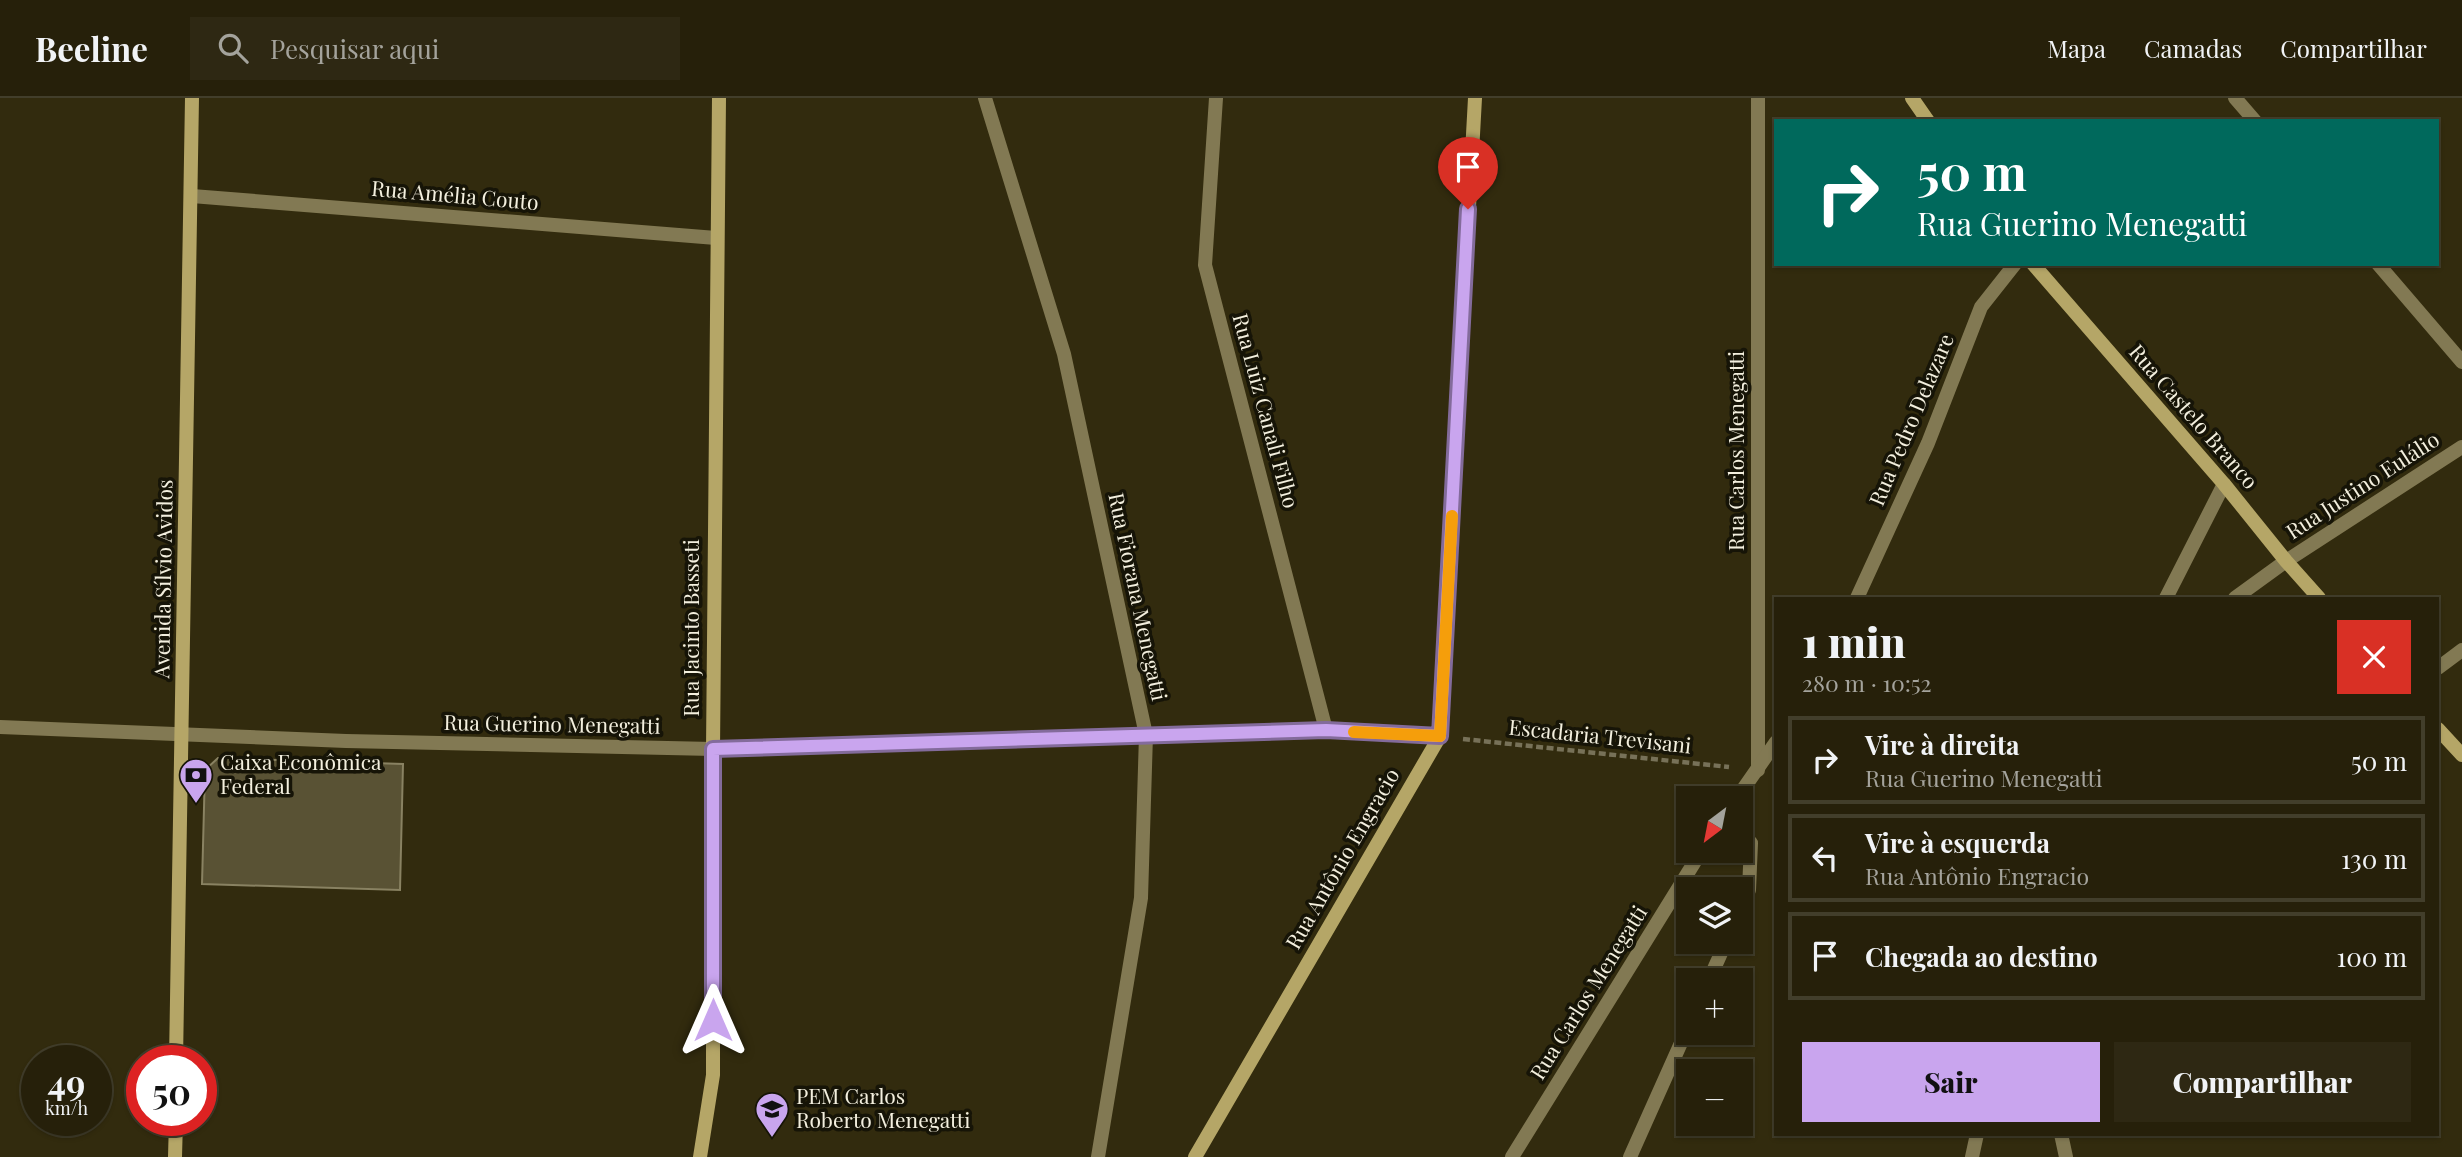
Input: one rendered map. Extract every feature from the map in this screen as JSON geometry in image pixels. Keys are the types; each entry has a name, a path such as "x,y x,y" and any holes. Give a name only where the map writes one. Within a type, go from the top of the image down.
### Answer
{"main road":[{"name":"Avenida Sílvio Avidos","path":"176,1045 192,98"},
{"name":"Rua Jacinto Basseti","path":"700,1157 713,1074 716,238 719,98"},
{"name":"Rua Antônio Engracio","path":"1195,1157 1440,736 1475,98"},
{"path":"1912,98 1927,119"},
{"name":"Rua Castelo Branco","path":"2035,266 2318,597"},
{"path":"2439,730 2462,755"},
{"path":"175,1157 176,1136"}],"street":[{"name":"Rua Fiorana Menegatti","path":"985,98 1064,354 1146,735 1140,898 1098,1157"},
{"name":"Rua Luiz Canali Filho","path":"1216,98 1205,265 1326,730"},
{"name":"Rua Carlos Menegatti","path":"1758,98 1758,770"},
{"path":"2235,98 2253,119"},
{"name":"Rua Amélia Couto","path":"192,196 716,238"},
{"name":"Rua Pedro Delazare","path":"1857,597 1928,443 1982,307 2013,266"},
{"path":"2380,266 2462,362"},
{"name":"Rua Justino Eulálio","path":"2236,597 2286,561 2462,447"},
{"path":"2167,597 2224,484"},
{"path":"2439,667 2462,650"},
{"name":"Rua Guerino Menegatti","path":"0,727 183,736 713,749 1326,730 1440,736"},
{"path":"1746,786 1774,745"},
{"name":"Rua Carlos Menegatti","path":"1512,1157 1694,863"},
{"path":"1630,1157 1680,1045"},
{"path":"1972,1157 1977,1136"},
{"path":"2061,1136 2066,1157"}],"path":[{"name":"Escadaria Trevisani","path":"1440,736 1758,770"}],"building":[{"path":"218,758 403,764 400,890 202,884 205,770"}],"slow traffic":[{"path":"1354,732 1440,736 1452,516"}],"place":[{"name":"Caixa Econômica Federal","path":"196,805"},
{"name":"PEM Carlos Roberto Menegatti","path":"772,1139"}],"route":[{"path":"713,1020 713,749 1326,730 1440,736 1468,209"}]}
